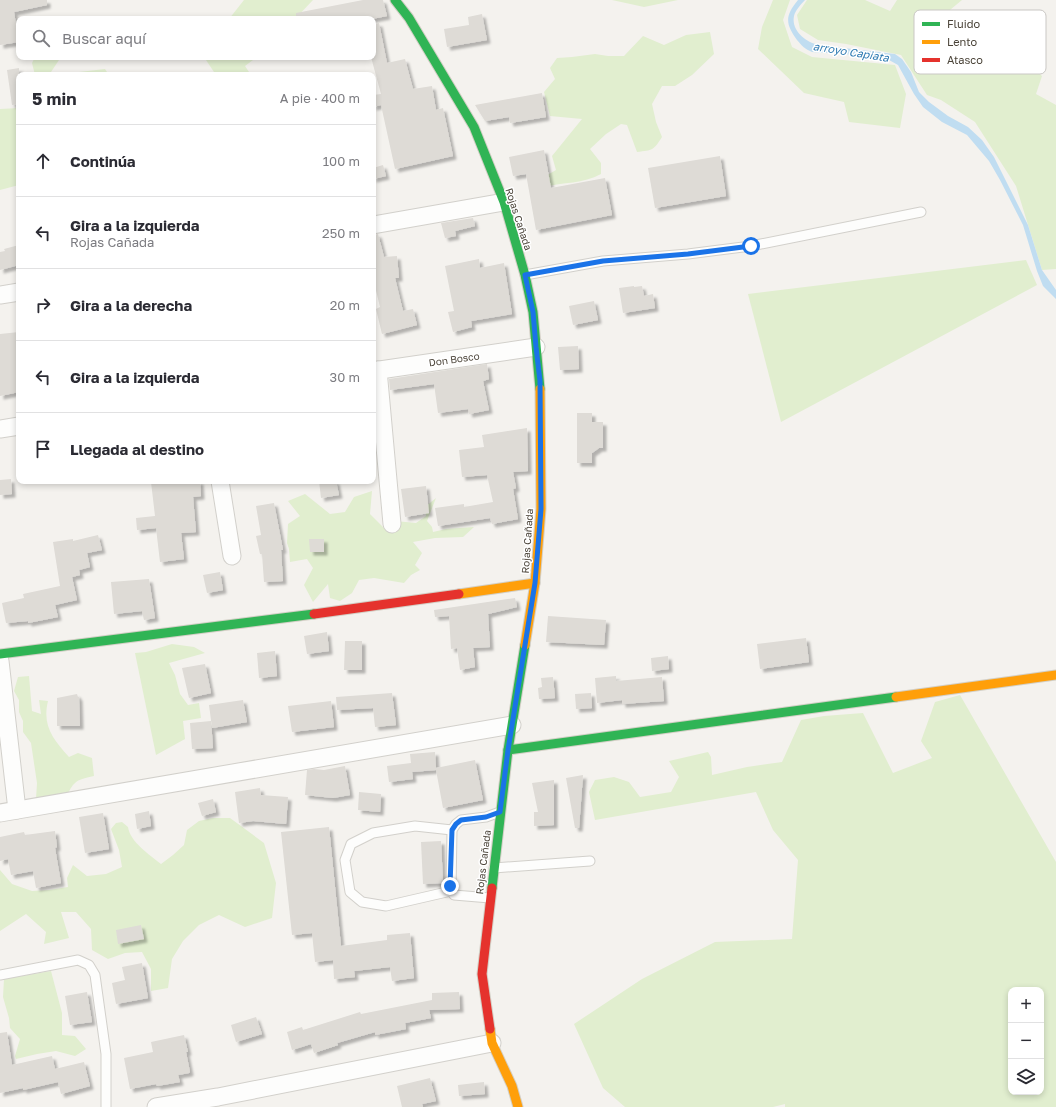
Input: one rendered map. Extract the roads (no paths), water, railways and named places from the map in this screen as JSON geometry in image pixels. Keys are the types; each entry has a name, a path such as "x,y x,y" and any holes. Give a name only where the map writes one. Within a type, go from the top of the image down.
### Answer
{"main road":[{"name":"Rojas Cañada","path":"395,0 409,18 474,127 504,202 525,275 533,312 540,381 541,509 535,583 508,750 482,974 492,1043 512,1086 518,1107"},
{"path":"0,654 300,616 535,583"},
{"path":"508,750 1056,676"}],"street":[{"path":"376,224 504,202"},
{"path":"0,295 16,292"},
{"name":"Don Bosco","path":"376,370 536,347"},
{"path":"376,370 392,524"},
{"path":"0,429 16,426"},
{"path":"220,484 232,556"},
{"path":"0,661 17,810"},
{"path":"0,813 512,725"},
{"path":"156,1107 219,1102 492,1043"}],"lane":[{"path":"525,275 603,261 688,254 751,246 921,212"},
{"path":"451,891 452,830 461,820 486,817 500,812"},
{"path":"452,830 415,826 373,833 351,844 345,860 350,892 362,902 386,906 451,891 454,894 490,898"},
{"path":"494,868 590,861"},
{"path":"0,975 78,960 89,965 95,975 106,1054 106,1107"}],"water":[{"name":"arroyo Capiata","path":"798,0 805,0 794,16 795,26 800,35 813,44 818,45 895,54 902,59 911,72 919,92 929,102 948,116 968,127 982,140 994,157 1028,225 1042,270 1056,290 1056,299 1043,286 1023,225 1000,180 989,161 967,135 942,122 923,107 898,65 889,60 871,56 812,52 807,50 793,34 788,20 791,11"}]}
